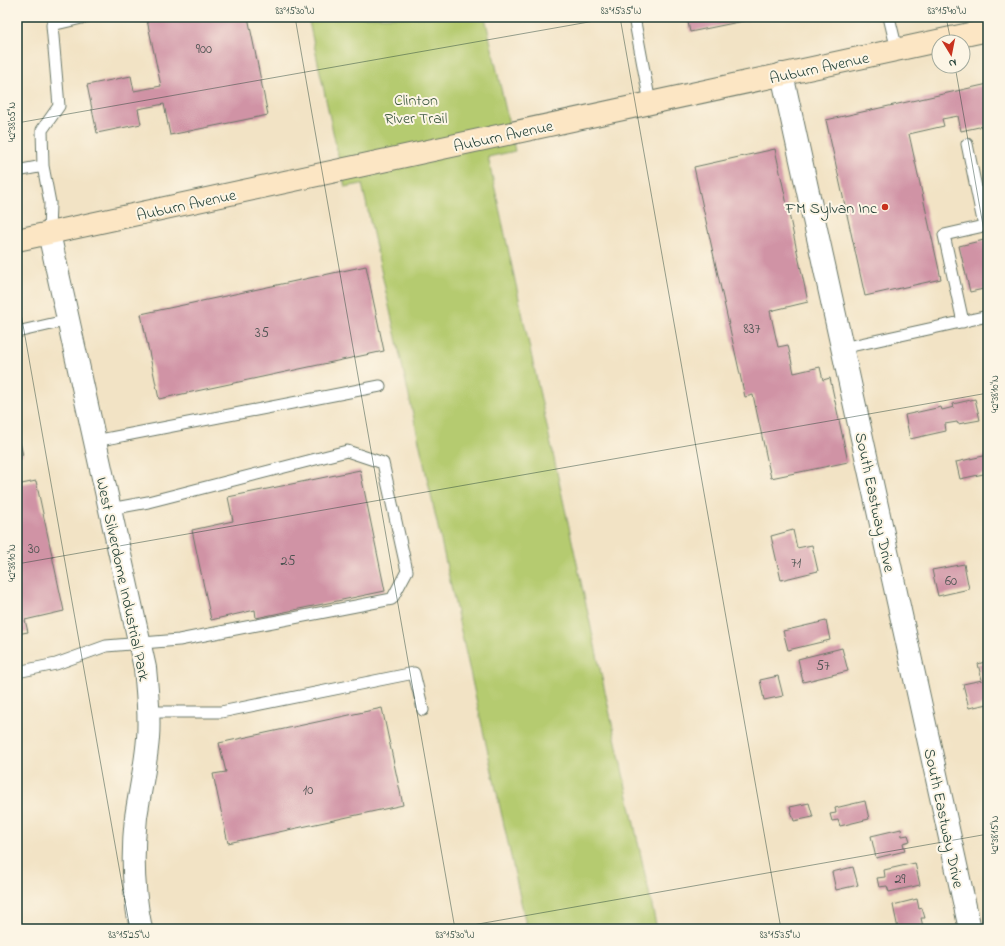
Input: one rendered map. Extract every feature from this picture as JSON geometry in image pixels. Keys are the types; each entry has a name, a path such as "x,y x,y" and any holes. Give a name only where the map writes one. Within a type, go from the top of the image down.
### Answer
{"main road":[{"name":"Auburn Avenue","path":"17,240 988,30"}],"street":[{"name":"South Eastway Drive","path":"782,74 970,929"},
{"name":"West Silverdome Industrial Park","path":"50,233 145,668 148,712 146,764 137,815 133,859 135,894 141,929"}],"lane":[{"path":"50,233 50,203 43,166 42,130 59,106 52,25 86,17"},
{"path":"634,17 650,103"},
{"path":"889,17 897,50"},
{"path":"963,322 944,235 986,226 967,144"},
{"path":"17,171 43,166"},
{"path":"842,348 988,316"},
{"path":"17,332 69,320"},
{"path":"95,441 380,386"},
{"path":"17,672 56,664 106,646 179,640 392,599 407,571 383,464 347,451 148,502 110,509"},
{"path":"148,712 221,712 414,673 424,710"}],"green space":[{"name":"Clinton River Trail","path":"308,17 485,17 515,151 488,157 657,929 527,929 362,184 345,187"}],"building":[{"path":"163,17 248,17 268,115 170,135 164,104 138,109 141,124 97,133 87,85 131,76 134,91 161,86 147,20"},
{"path":"687,17 758,17 758,18 690,32"},
{"name":"FM Sylvan Inc","path":"988,84 988,125 961,131 958,116 942,119 944,126 909,134 941,279 865,296 826,120"},
{"path":"775,149 808,302 770,311 778,347 788,345 794,373 820,367 823,380 830,378 848,462 771,478 753,395 745,397 694,167"},
{"path":"988,239 988,288 970,292 959,246"},
{"path":"366,266 384,351 159,399 141,314"},
{"path":"975,399 980,420 958,424 957,422 945,424 946,431 910,439 905,415 941,407 942,410 954,407 953,404"},
{"path":"17,430 23,455 17,456"},
{"path":"988,455 988,473 960,479 956,462"},
{"path":"360,470 385,591 256,618 255,610 211,620 192,530 233,521 228,497"},
{"path":"36,481 64,611 25,620 28,632 17,634 17,485"},
{"path":"793,530 797,548 812,545 818,571 781,580 771,536"},
{"path":"964,564 969,589 938,596 932,570"},
{"path":"826,621 830,640 788,650 783,631"},
{"path":"842,648 848,671 803,682 798,659"},
{"path":"988,661 988,704 969,708 963,684 982,680 978,664"},
{"path":"778,676 783,696 764,700 760,680"},
{"path":"382,708 403,805 228,843 213,774 226,772 219,743"},
{"path":"865,801 869,819 840,826 838,820 832,821 830,814 836,813 835,808"},
{"path":"809,803 813,817 794,821 790,807"},
{"path":"901,829 902,836 908,835 910,841 903,843 905,851 876,858 871,836"},
{"path":"915,863 920,885 889,892 887,886 879,887 877,878 885,877 884,870"},
{"path":"853,867 858,885 836,890 832,872"},
{"path":"917,899 919,909 922,908 925,918 921,918 923,927 898,929 893,905"}],"place":[{"name":"FM Sylvan Inc","path":"885,207"}]}
